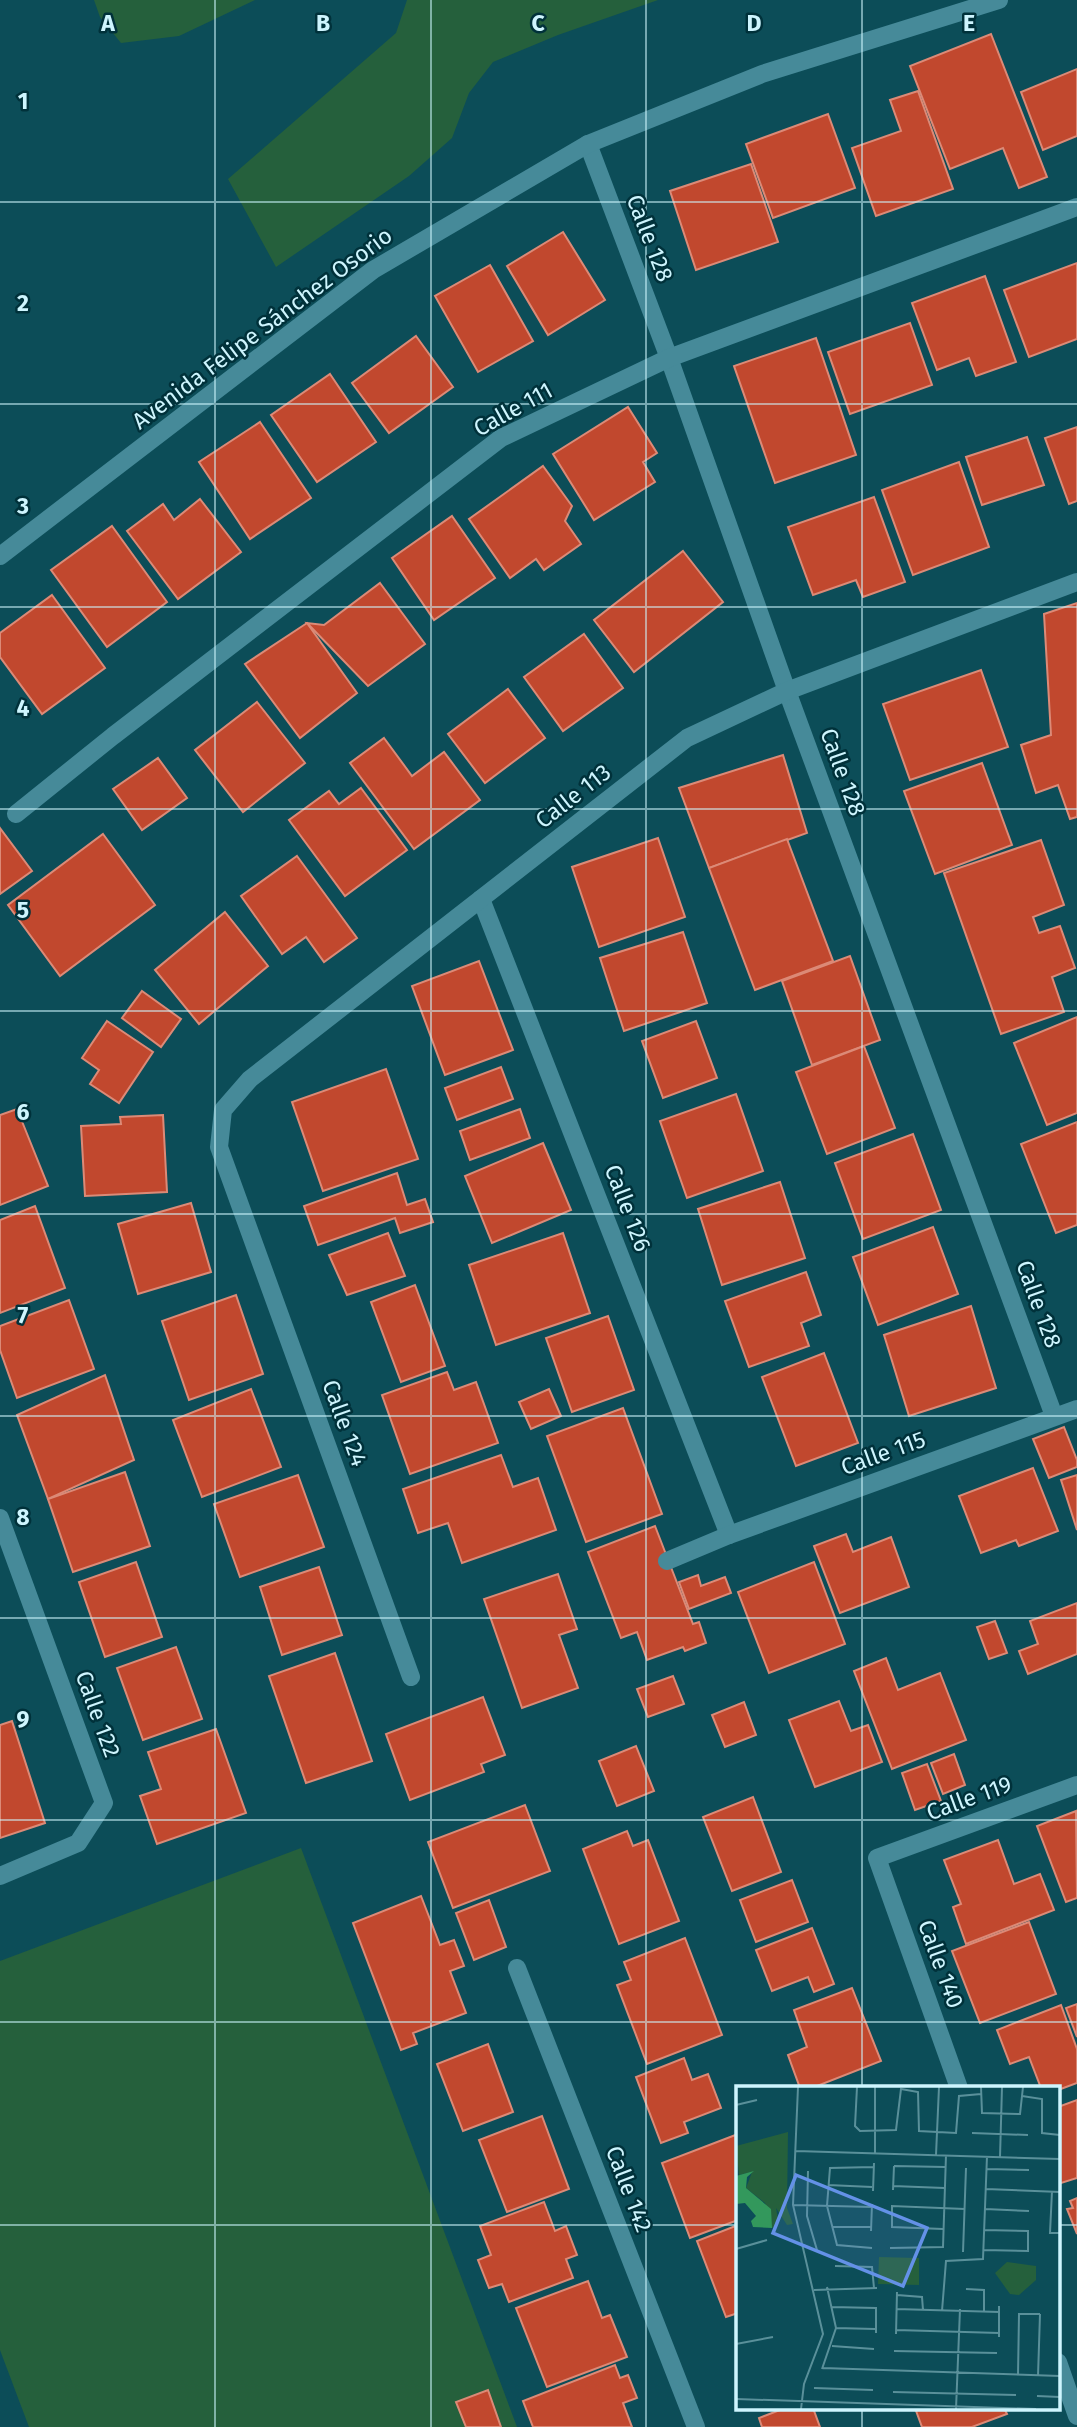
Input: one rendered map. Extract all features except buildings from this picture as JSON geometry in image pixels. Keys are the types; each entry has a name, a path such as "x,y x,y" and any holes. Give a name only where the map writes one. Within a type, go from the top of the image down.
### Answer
{"street":[{"name":"Avenida Felipe Sánchez Osorio","path":"0,556 373,270 588,144 762,74 999,0"},
{"name":"Calle 128","path":"588,144 669,358 787,691 1054,1416"},
{"name":"Calle 111","path":"16,814 135,719 501,438 669,358 1077,207"},
{"name":"Calle 113","path":"233,1185 219,1147 223,1110 250,1079 687,738 787,691 1077,582"},
{"name":"Calle 126","path":"481,899 729,1535"},
{"name":"Calle 124","path":"233,1185 411,1677"},
{"name":"Calle 115","path":"667,1561 729,1535 1077,1409"},
{"name":"Calle 122","path":"0,1518 104,1803 78,1843 0,1875"},
{"name":"Calle 119","path":"877,1858 1077,1785"},
{"name":"Calle 140","path":"877,1858 958,2086"},
{"name":"Calle 142","path":"517,1968 696,2427"},
{"path":"1060,2368 1077,2416"}],"green space":[{"path":"94,0 255,0 179,36 121,43 100,17"},
{"path":"407,0 658,0 558,35 493,62 469,93 452,138 409,176 276,267 228,179 396,33"},
{"path":"301,1848 517,2427 29,2427 0,2350 0,1961"}]}
